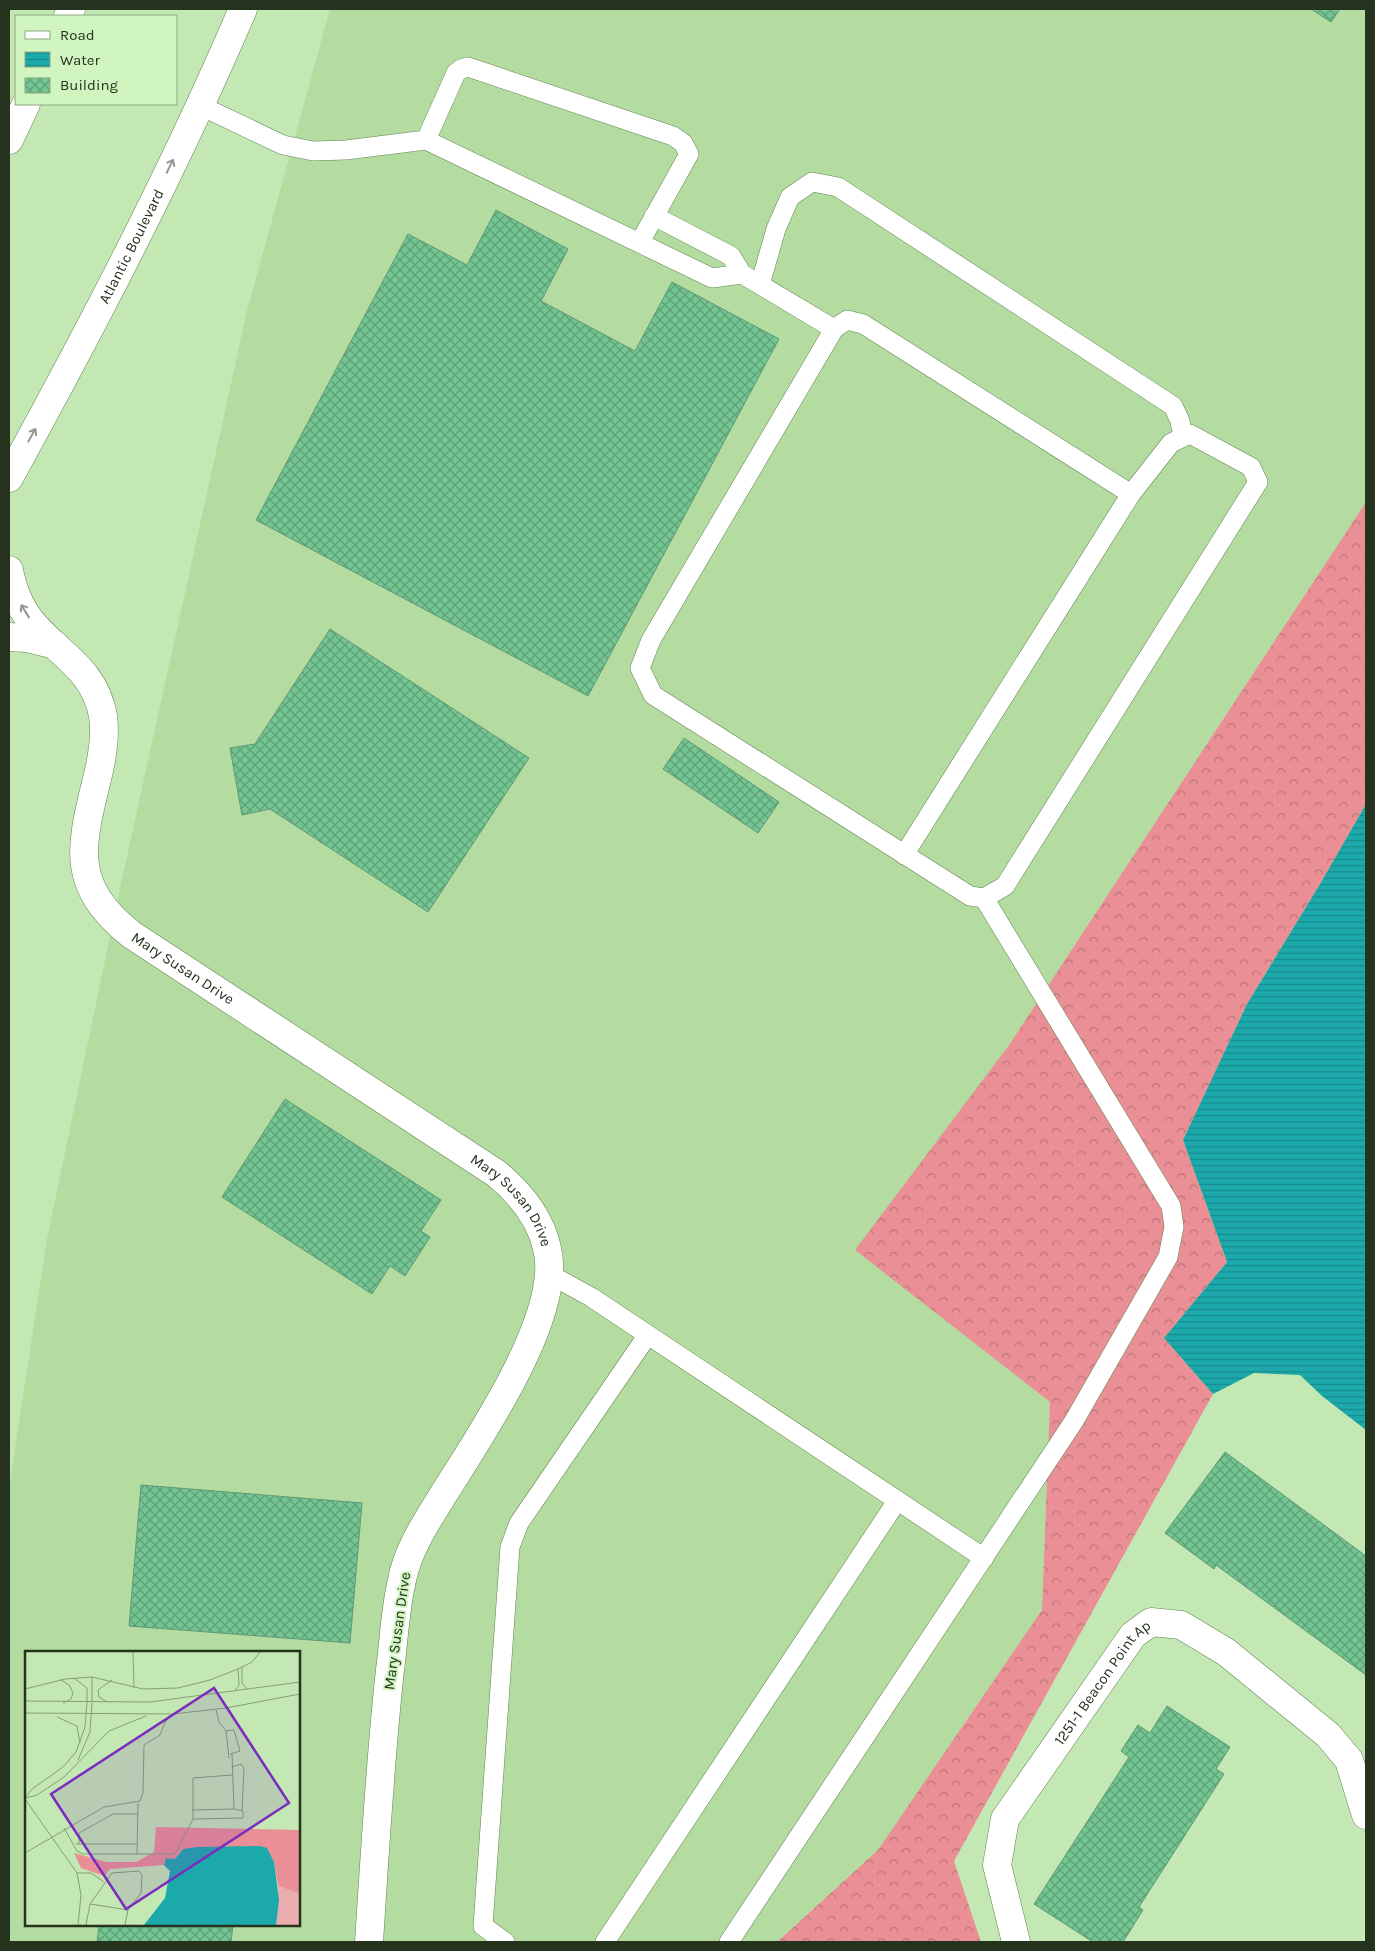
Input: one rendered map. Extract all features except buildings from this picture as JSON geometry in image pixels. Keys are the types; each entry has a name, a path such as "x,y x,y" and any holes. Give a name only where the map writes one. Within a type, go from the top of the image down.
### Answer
{"main road":[{"name":"Atlantic Boulevard","path":"9,478 128,255 243,9"},
{"path":"9,140 26,105"},
{"name":"Mary Susan Drive","path":"9,570 14,591 27,615 35,626 86,675 99,701 103,716 103,750 87,818 83,851 88,880 100,905 109,916 132,935 497,1174 513,1188 529,1207 540,1226 548,1249 549,1274 546,1297 523,1359 426,1524 411,1552 402,1579 386,1707 369,1942"},
{"name":"Mary Susan Drive","path":"9,637 28,638 55,645"},
{"name":"1251-1 Beacon Point Ap","path":"1016,1942 997,1865 1005,1819 1133,1635 1151,1622 1181,1625 1226,1652 1328,1735 1349,1760 1366,1815"}],"lane":[{"path":"426,140 456,73 461,68 468,67 673,136 683,143 689,154 640,242"},
{"path":"199,105 282,145 314,151 346,150 426,140 712,278 742,274"},
{"path":"760,285 776,229 790,197 812,182 838,187 1173,406 1180,421 1183,437"},
{"path":"654,216 731,256 742,274 834,329"},
{"path":"904,855 1131,494 1171,443 1190,434 1251,467 1258,482 1005,886 984,898 970,896 904,855 653,695 640,668 651,640 834,329 847,320 863,324 1131,494"},
{"path":"729,1942 1074,1421 1168,1257 1174,1227 1171,1206 984,898"},
{"path":"549,1274 591,1297 647,1336 984,1558"},
{"path":"505,1942 483,1926 510,1547 519,1523 647,1336"},
{"path":"605,1942 897,1501"}],"shaded area":[{"path":"330,9 1366,9 1366,502 1009,1045 856,1250 1050,1402 1042,1610 878,1850 776,1942 9,1942 9,1488 47,1239 122,879 247,311"}],"green space":[{"path":"1366,502 1366,804 1247,1004 1183,1140 1227,1262 1164,1338 1213,1394 954,1861 981,1942 777,1942 878,1850 1042,1610 1050,1402 855,1250 1009,1045"}],"water":[{"path":"1366,804 1366,1430 1322,1396 1300,1375 1254,1373 1213,1394 1164,1338 1227,1262 1183,1140 1247,1004"}]}
